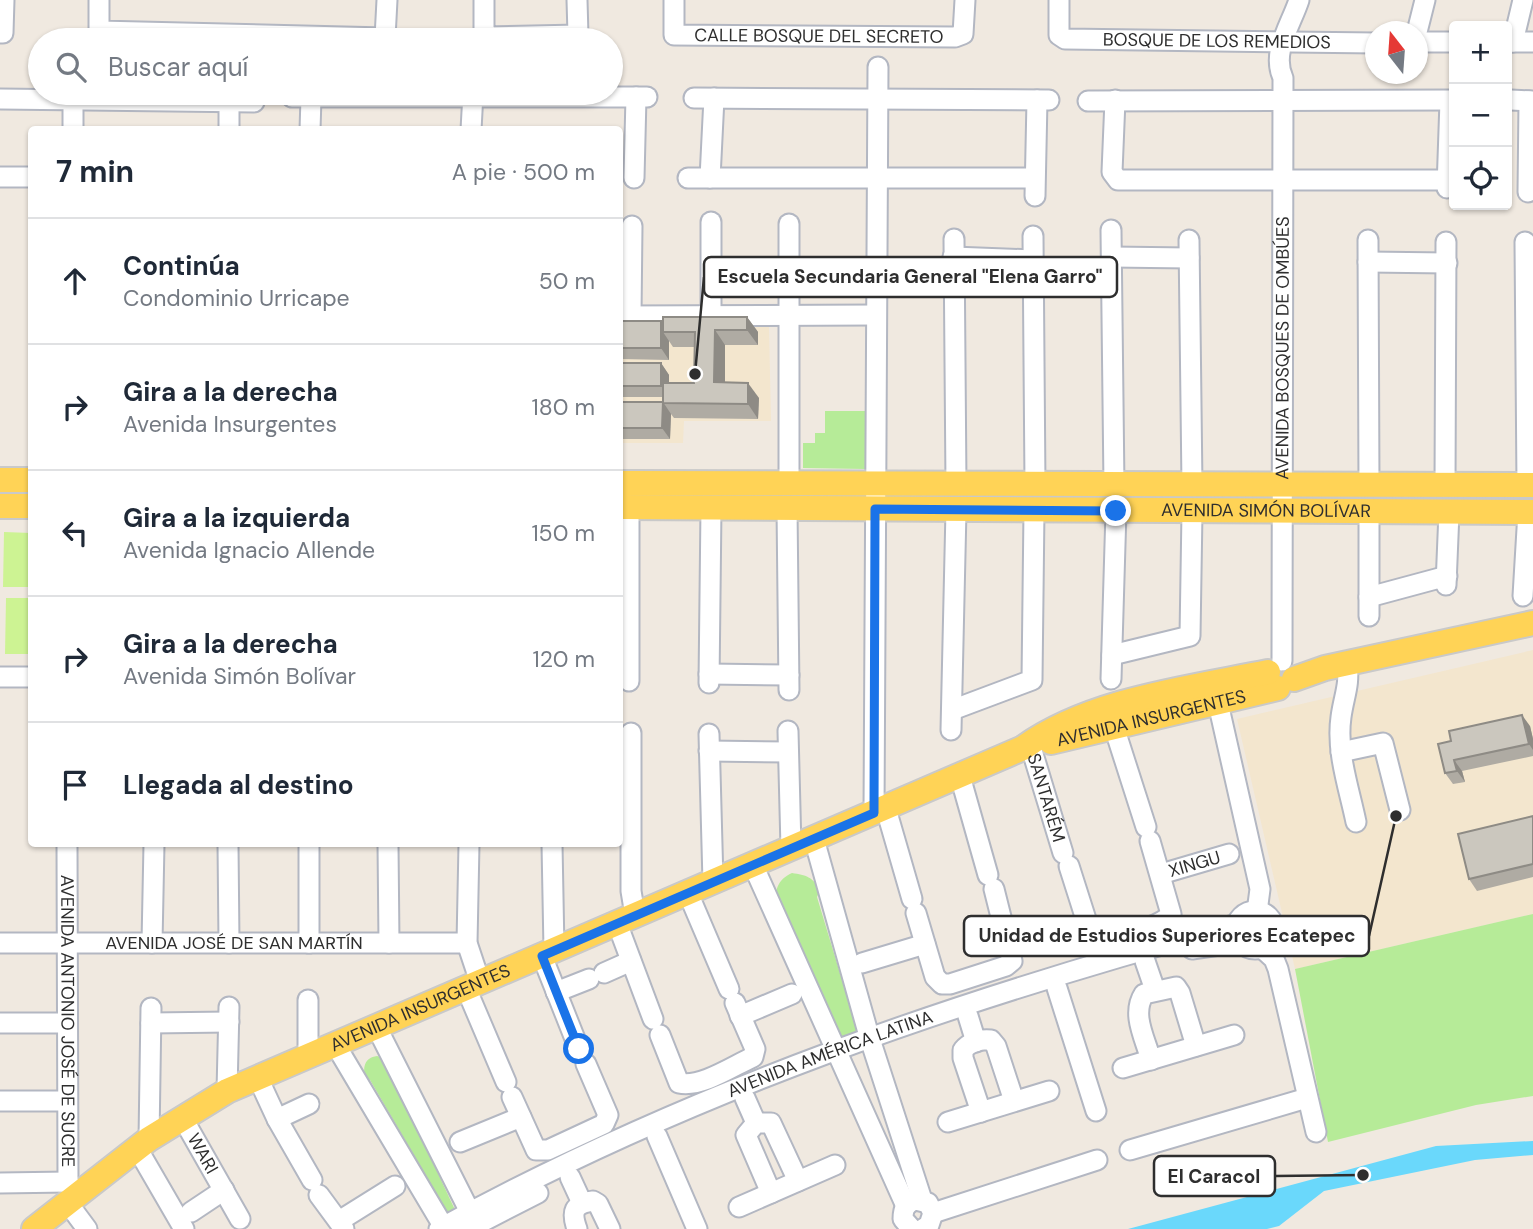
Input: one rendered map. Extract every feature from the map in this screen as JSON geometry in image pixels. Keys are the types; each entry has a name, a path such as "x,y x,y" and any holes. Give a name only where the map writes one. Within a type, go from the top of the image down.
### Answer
{"main road":[{"path":"0,480 28,480"},
{"name":"AVENIDA SIMÓN BOLÍVAR","path":"623,484 672,495 711,508 1530,512"},
{"name":"AVENIDA SIMÓN BOLÍVAR","path":"624,507 672,495 789,484 1530,485"},
{"path":"0,506 28,506"},
{"name":"AVENIDA INSURGENTES","path":"1028,747 1044,732 1078,718 1163,694 1336,665 1533,623"},
{"name":"AVENIDA INSURGENTES","path":"34,1229 70,1193 182,1117 258,1077 1028,747 1218,703 1283,674"}],"street":[{"path":"2,33 4,0"},
{"path":"99,0 99,28"},
{"path":"386,28 387,0"},
{"path":"484,0 484,28"},
{"path":"577,0 578,28"},
{"name":"CALLE BOSQUE DEL SECRETO","path":"674,0 674,35 955,37 963,34 965,0"},
{"name":"BOSQUE DE LOS REMEDIOS","path":"1059,0 1059,35 1065,39 1288,38 1365,42"},
{"name":"AVENIDA BOSQUES DE OMBÚES","path":"1283,674 1283,78 1279,69 1299,0"},
{"path":"1420,21 1425,0"},
{"path":"1512,36 1523,0"},
{"path":"1428,42 1449,42"},
{"path":"1512,42 1533,42"},
{"path":"878,67 875,509 880,811 914,906 935,977 942,984 1006,966 1012,961 960,776"},
{"path":"623,97 641,97 633,178"},
{"path":"0,99 28,98"},
{"path":"688,178 710,178 877,177 1034,187 1043,100 704,98 710,178"},
{"path":"1115,100 1114,177 1447,184 1449,147"},
{"path":"1088,101 1449,100"},
{"path":"1525,101 1530,183"},
{"path":"73,105 73,126"},
{"path":"229,105 229,126"},
{"path":"304,105 309,126"},
{"path":"471,126 472,105"},
{"path":"0,177 28,177"},
{"path":"711,222 711,316"},
{"path":"789,224 789,484"},
{"path":"632,226 625,316 876,315"},
{"path":"1111,230 1114,486"},
{"path":"1033,236 1035,485"},
{"path":"1368,240 1369,486"},
{"path":"1445,486 1446,242"},
{"path":"956,485 954,248 1033,260"},
{"path":"1112,257 1189,249 1192,486"},
{"path":"1528,253 1530,485"},
{"path":"1368,262 1447,263"},
{"path":"624,507 626,674"},
{"path":"711,508 709,679 789,682 787,509"},
{"path":"956,510 951,720 1032,681 1034,510"},
{"path":"1111,678 1116,511"},
{"path":"1112,655 1190,636 1192,512"},
{"path":"1368,512 1369,607 1447,580 1449,512"},
{"path":"1523,596 1530,512"},
{"path":"1336,665 1350,687 1341,718 1341,752 1356,821"},
{"path":"0,677 28,677"},
{"path":"1218,703 1260,889 1257,912 1268,917 1273,928 1271,940 1262,948"},
{"name":"XINGU","path":"1066,859 1090,932 1105,939 1166,920 1171,914 1114,727"},
{"path":"788,731 791,848"},
{"path":"713,881 709,742 788,752"},
{"path":"1341,752 1383,743 1399,810"},
{"path":"627,745 631,891 626,919 631,961 679,1083 689,1085 753,1058 755,1049 688,893"},
{"name":"SANTARÉM","path":"1028,747 1066,859"},
{"path":"814,839 871,1042 914,1219"},
{"name":"AVENIDA ANTONIO JOSÉ DE SUCRE","path":"67,847 67,1101 70,1193"},
{"path":"152,943 154,847"},
{"path":"228,847 229,943"},
{"path":"309,847 309,943"},
{"path":"388,847 389,943"},
{"path":"468,847 467,943 473,985 509,1089 536,1150 548,1150 604,1124 608,1115 556,992 548,953 552,847"},
{"name":"XINGU","path":"1161,874 1229,854"},
{"path":"753,865 836,1054 914,1219"},
{"name":"AVENIDA AMÉRICA LATINA","path":"473,1223 581,1157 836,1054 985,998 1140,956 1238,933 1244,915 1257,912"},
{"path":"1128,931 1155,990"},
{"path":"1238,933 1246,947 1262,948 1274,959 1278,969 1316,1132"},
{"name":"AVENIDA JOSÉ DE SAN MARTÍN","path":"0,943 467,943"},
{"path":"862,963 925,944"},
{"name":"AVENIDA AMÉRICA LATINA","path":"871,1042 1057,988 1140,956"},
{"path":"556,992 631,961"},
{"path":"978,975 985,998"},
{"path":"1152,1059 1137,1011 1144,994 1155,990 1176,987 1196,1046"},
{"path":"1057,988 1096,1111"},
{"path":"735,1003 792,994"},
{"path":"308,1000 308,1056"},
{"path":"188,1220 143,1144 151,1016 229,1015 227,1091"},
{"path":"968,1016 976,1042"},
{"path":"0,1023 67,1023"},
{"path":"376,1026 473,1223"},
{"path":"1122,1068 1234,1035"},
{"path":"981,1112 963,1058 963,1051 976,1042 991,1040 996,1046 1014,1101"},
{"path":"335,1044 442,1228"},
{"path":"723,1071 756,1123"},
{"path":"258,1077 277,1119 316,1187 342,1225 395,1186"},
{"path":"948,1122 1049,1091"},
{"name":"AVENIDA AMÉRICA LATINA","path":"442,1228 473,1223 657,1136 738,1094"},
{"path":"1130,1150 1307,1098"},
{"path":"0,1101 67,1101"},
{"path":"277,1119 309,1104"},
{"name":"WARI","path":"182,1117 240,1219"},
{"path":"460,1142 521,1117"},
{"path":"756,1123 771,1123 798,1181"},
{"path":"756,1123 746,1135 771,1193"},
{"path":"657,1136 697,1229"},
{"path":"570,1140 581,1157"},
{"path":"914,1219 1097,1160"},
{"path":"739,1207 835,1165"},
{"path":"570,1177 582,1203"},
{"path":"0,1183 70,1193 87,1229"},
{"name":"WARI","path":"188,1220 224,1190"},
{"path":"577,1229 572,1214 582,1203 593,1201 598,1204 610,1229"}],"shaded area":[{"path":"769,327 771,421 684,421 683,443 623,443 623,328"},
{"path":"1533,650 1533,914 1295,969 1237,719"}],"green space":[{"path":"825,411 866,411 865,469 803,468 803,443 815,443 815,433 825,433"},
{"path":"4,532 28,533 28,587 3,587"},
{"path":"6,598 28,598 28,654 5,654"},
{"path":"792,873 809,877 820,890 817,897 852,1013 860,1018 858,1030 852,1036 836,1036 775,906 778,886"},
{"path":"1533,914 1533,1096 1476,1105 1328,1142 1295,969"},
{"path":"377,1056 384,1058 456,1212 447,1212 370,1080 365,1078 365,1064"}],"water":[{"path":"1533,1141 1533,1155 1475,1160 1324,1191 1279,1226 1267,1229 1128,1229 1436,1146"}],"building":[{"path":"663,317 747,317 747,330 715,330 714,382 748,383 748,404 663,403 663,383 694,383 695,332 663,332"},
{"path":"623,321 661,321 661,348 623,348"},
{"path":"623,363 661,363 661,386 623,386"},
{"path":"623,402 663,402 662,428 623,428"},
{"path":"1522,715 1529,744 1454,760 1457,771 1445,773 1438,744 1451,741 1449,731"},
{"path":"1533,816 1533,864 1469,879 1458,834"}],"place":[{"name":"Escuela Secundaria General \"Elena Garro\"","path":"695,374"},
{"name":"Unidad de Estudios Superiores Ecatepec","path":"1396,816"},
{"name":"El Caracol","path":"1363,1175"}],"route":[{"path":"579,1049 542,956 874,813 875,509 1116,511"}]}
